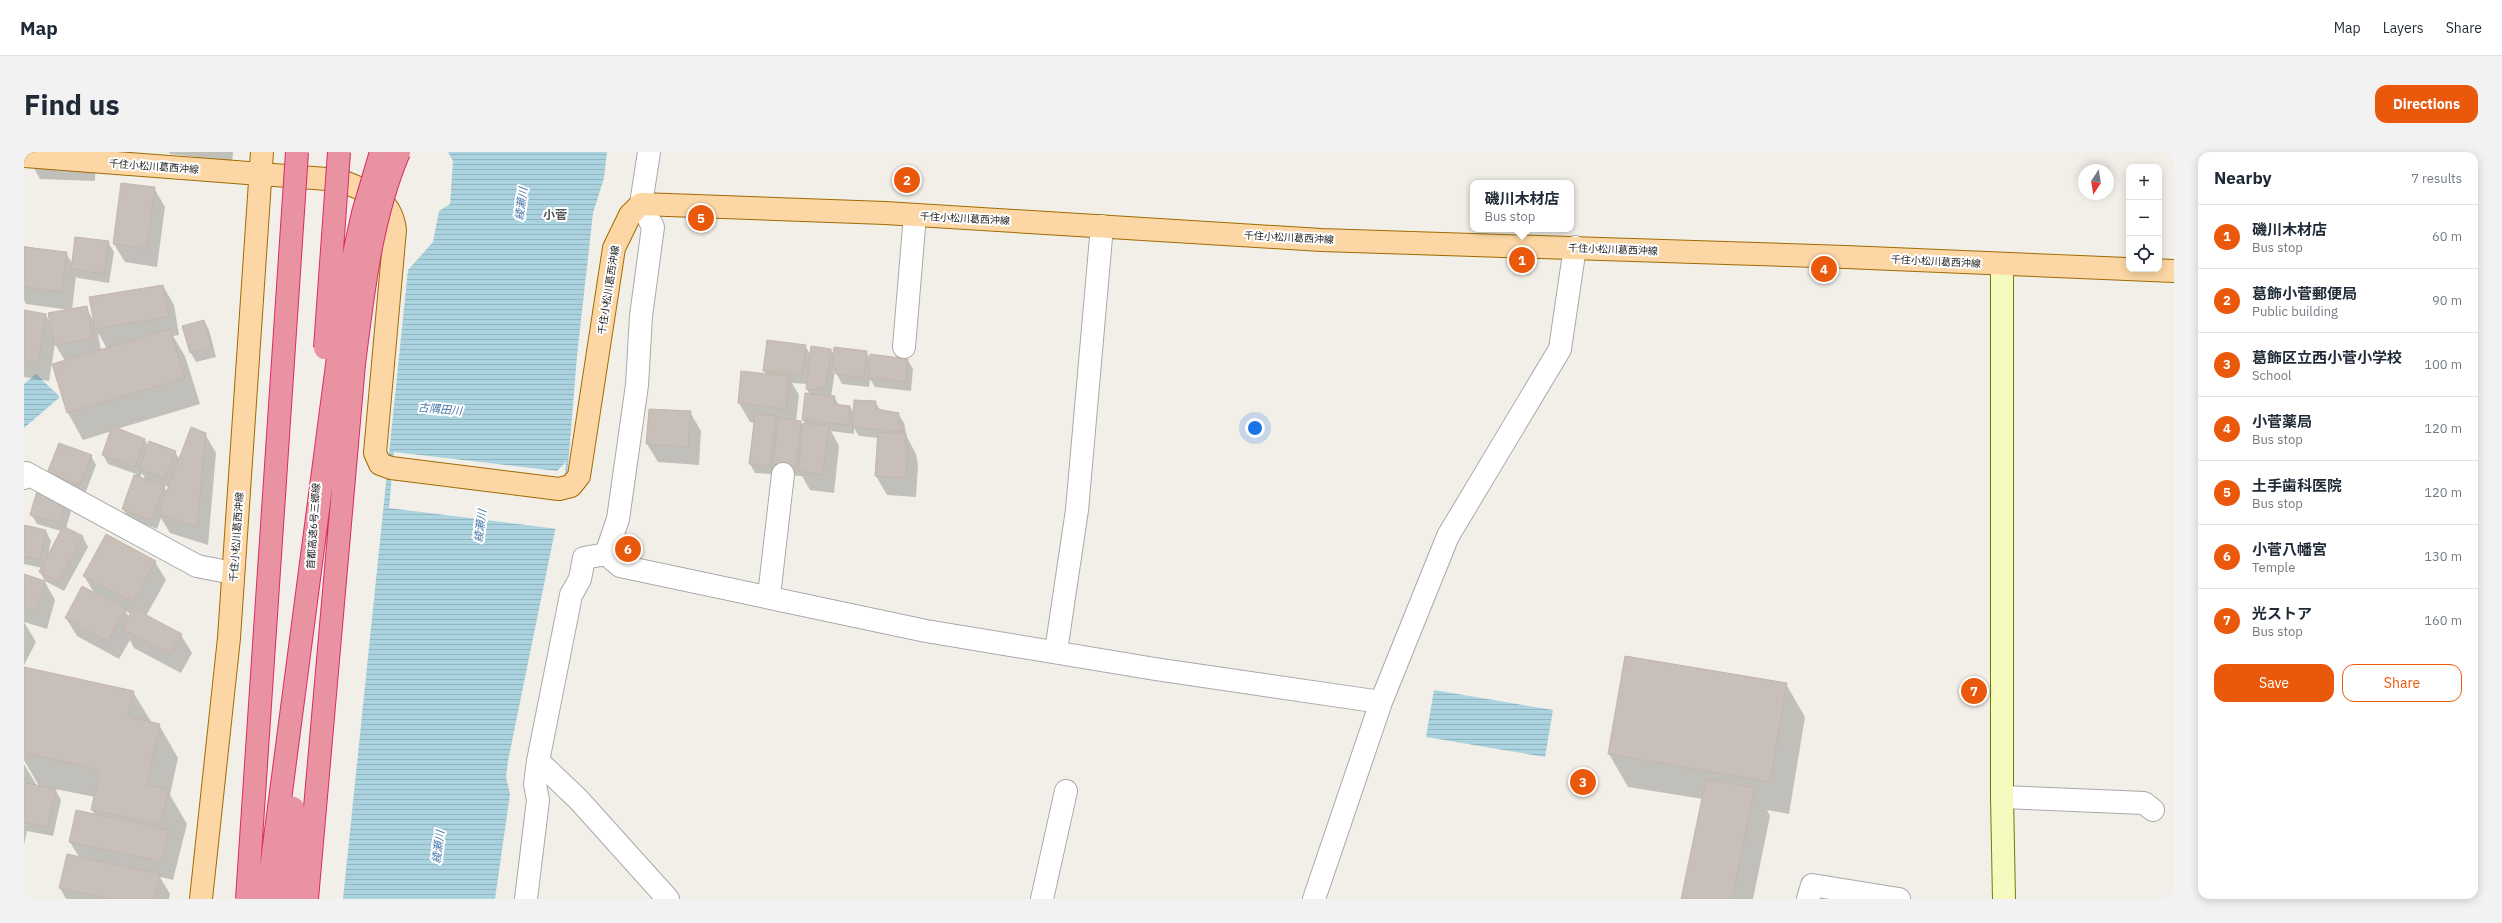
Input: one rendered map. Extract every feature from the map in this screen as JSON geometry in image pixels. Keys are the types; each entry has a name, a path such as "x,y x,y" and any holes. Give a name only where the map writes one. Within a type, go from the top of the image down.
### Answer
{"highway":[{"path":"247,899 297,152"},
{"name":"首都高速6号三郷線","path":"286,899 340,152"},
{"path":"267,899 348,281 363,213 381,152"},
{"path":"307,899 354,364 363,292 378,218 399,152"}],"main road":[{"name":"千住小松川葛西沖線","path":"201,899 229,638 262,152"},
{"name":"千住小松川葛西沖線","path":"261,174 271,152"},
{"name":"千住小松川葛西沖線","path":"24,156 340,180 376,196 393,214 395,230 375,453 380,464 391,468 559,489 570,486 579,476 614,248 626,222 641,204 915,215 1321,240 1575,247 2174,271"}],"street":[{"path":"606,554 618,519 629,454 637,385 641,316 653,227 641,204 649,152"},
{"path":"904,347 915,215"},
{"path":"1056,651 1077,510 1102,226"},
{"path":"1314,899 1381,702 1448,536 1560,349 1575,247"},
{"path":"2002,264 2002,797 2004,899"},
{"path":"24,478 26,473 197,566 233,573"},
{"path":"769,596 783,474"},
{"path":"606,554 620,566 769,596 904,626 1156,669 1381,702"},
{"path":"526,899 538,800 535,784 538,761 571,596 580,579 584,558 606,554"},
{"path":"538,761 578,799 668,899"},
{"path":"1042,899 1066,791"},
{"path":"2002,797 2144,804 2154,810"},
{"path":"1808,899 1812,885 1899,899"}],"water":[{"path":"448,152 607,152 604,178 593,213 577,356 568,467 508,761 506,777 510,794 495,899 343,899 408,270 433,242 439,211 450,204 453,161"},
{"path":"36,374 60,397 24,428 24,384"},
{"path":"1434,690 1553,710 1545,757 1426,737"}],"pier":[{"path":"394,452 557,471 566,462 558,529 389,508"}],"building":[{"path":"121,183 155,187 147,249 113,244"},
{"path":"75,237 109,241 104,274 71,269"},
{"path":"24,247 67,252 62,292 24,287"},
{"path":"163,285 169,317 95,329 89,297"},
{"path":"87,306 93,339 54,345 48,313"},
{"path":"24,310 46,314 38,363 24,361"},
{"path":"204,320 212,348 190,353 182,326"},
{"path":"170,329 185,378 67,413 52,364"},
{"path":"767,340 806,345 803,375 763,371"},
{"path":"811,346 831,349 826,388 818,387 818,391 806,389"},
{"path":"834,347 867,351 864,378 836,374 836,368 832,367"},
{"path":"870,354 908,359 906,382 868,378"},
{"path":"741,371 789,376 786,409 738,403"},
{"path":"805,393 835,396 834,404 850,406 849,425 802,420"},
{"path":"854,400 876,401 876,409 899,413 898,423 902,424 902,432 852,427"},
{"path":"649,409 691,411 688,447 646,444"},
{"path":"755,414 776,416 770,466 749,464"},
{"path":"778,418 801,421 796,467 773,464"},
{"path":"803,423 829,426 823,475 798,471"},
{"path":"112,426 145,439 135,467 102,455"},
{"path":"191,427 206,433 197,527 158,514"},
{"path":"878,432 906,434 905,445 908,446 906,478 875,476"},
{"path":"149,441 176,451 165,479 139,469"},
{"path":"59,443 92,455 80,485 47,473"},
{"path":"134,475 165,486 151,520 122,509"},
{"path":"37,491 66,500 59,523 30,515"},
{"path":"24,525 46,530 40,560 24,556"},
{"path":"63,526 83,536 58,583 39,572"},
{"path":"106,534 156,561 133,602 83,576"},
{"path":"24,574 45,581 36,610 24,607"},
{"path":"82,586 126,609 108,641 65,618"},
{"path":"133,608 182,634 170,655 122,629"},
{"path":"1625,656 1787,683 1770,782 1608,754"},
{"path":"24,667 134,691 128,717 160,724 147,785 168,790 161,825 91,810 100,770 24,753"},
{"path":"1706,779 1755,788 1732,899 1681,899"},
{"path":"26,783 56,789 48,827 24,822 24,794"},
{"path":"76,810 169,830 162,862 69,842"},
{"path":"67,854 160,874 154,899 108,899 59,888"}],"place":[{"name":"葛飾小菅郵便局","path":"907,180"},
{"name":"土手歯科医院","path":"701,218"},
{"name":"磯川木材店","path":"1522,260"},
{"name":"小菅薬局","path":"1824,269"},
{"name":"小菅八幡宮","path":"628,549"},
{"name":"光ストア","path":"1974,691"},
{"name":"葛飾区立西小菅小学校","path":"1583,782"}],"district":[{"name":"小菅","path":"555,215"}],"water label":[{"name":"綾瀬川","path":"521,204"},
{"name":"古隅田川","path":"440,409"},
{"name":"綾瀬川","path":"480,526"},
{"name":"綾瀬川","path":"438,847"}]}
